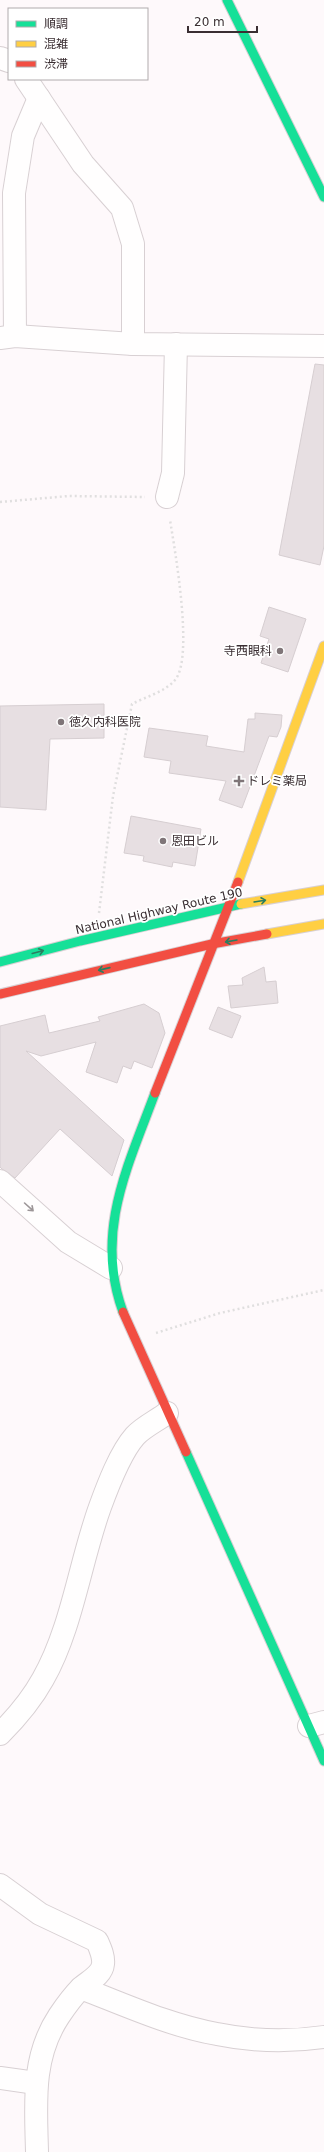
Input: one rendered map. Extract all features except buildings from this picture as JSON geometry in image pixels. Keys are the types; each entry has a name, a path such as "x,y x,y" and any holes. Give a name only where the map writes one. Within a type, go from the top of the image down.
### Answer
{"main road":[{"path":"227,0 324,197"},
{"path":"324,646 229,906 212,944 136,1146 119,1196 111,1228 111,1268 122,1310 167,1413 316,1724 324,1762"},
{"name":"National Highway Route 190","path":"0,962 80,941 229,906 324,890"},
{"path":"0,994 212,944 324,924"}],"street":[{"path":"27,80 83,164 122,208 133,244 133,344"},
{"path":"39,98 23,136 16,170 8,337 133,344 324,346"},
{"path":"167,497 173,473 176,344"},
{"path":"0,1180 68,1242 111,1268"},
{"path":"0,1734 11,1723 46,1673 60,1639 93,1528 108,1486 120,1461 135,1436 167,1413"},
{"path":"0,1885 40,1914 96,1941 103,1956 104,1966 94,1979 81,1988 58,2017 42,2051 36,2083 37,2152"},
{"path":"81,1988 175,2023 217,2034 261,2039 324,2037"},
{"path":"0,2078 36,2083"}],"path":[{"path":"0,502 69,496 167,497 183,619 181,668 175,680 167,687 132,704 113,796 99,915"},
{"path":"135,1340 220,1313 324,1290"}],"traffic: fast":[{"path":"227,0 324,197"},
{"path":"0,962 80,941 241,904"},
{"path":"123,1312 115,1283 112,1255 113,1227 125,1174 155,1093"},
{"path":"186,1452 324,1761"}],"traffic: slow":[{"path":"238,882 324,646"},
{"path":"241,904 324,890"},
{"path":"267,934 324,924"}],"traffic: jam":[{"path":"155,1093 238,882"},
{"path":"0,994 212,944 267,934"},
{"path":"123,1312 186,1452"}],"place":[{"name":"寺西眼科","path":"280,651"},
{"name":"徳久内科医院","path":"61,722"},
{"name":"ドレミ薬局","path":"239,781"},
{"name":"恩田ビル","path":"163,841"}]}
